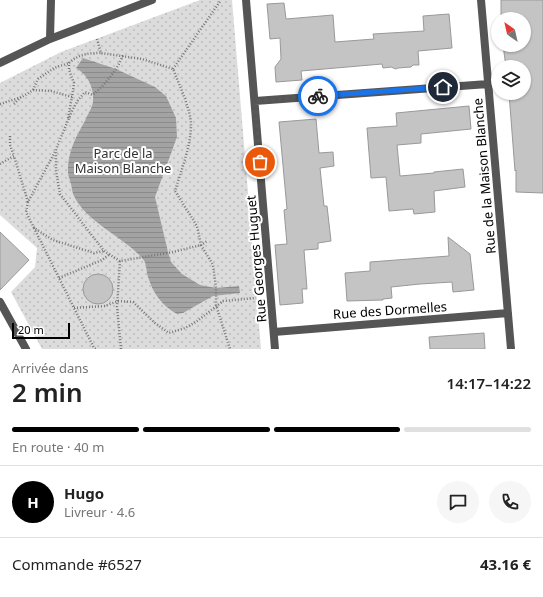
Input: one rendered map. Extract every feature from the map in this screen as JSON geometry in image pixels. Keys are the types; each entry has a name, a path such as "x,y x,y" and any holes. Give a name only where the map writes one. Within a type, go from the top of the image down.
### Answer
{"street":[{"path":"50,39 51,0"},
{"path":"0,63 50,39 152,0"},
{"name":"Rue Georges Huguet","path":"246,0 275,349"},
{"name":"Rue de la Maison Blanche","path":"481,0 511,349"},
{"path":"255,101 488,84"},
{"path":"0,302 26,349"},
{"name":"Rue des Dormelles","path":"274,332 508,313"}],"path":[{"path":"173,69 222,0"},
{"path":"97,39 101,53"},
{"path":"14,104 32,90 38,79 54,68 69,63 75,57 86,53 101,53 142,58 173,69"},
{"path":"96,349 94,348 26,212 28,202 56,149 78,100 85,92 93,95 100,88 120,65 123,55"},
{"path":"67,122 74,83 69,70 69,63"},
{"path":"173,69 189,112 192,125 188,148 175,191 197,226 202,244 213,265 216,288 216,305 230,349"},
{"path":"32,90 51,91 72,97"},
{"path":"0,104 22,97"},
{"path":"10,136 10,145 28,202"},
{"path":"56,149 56,171 60,194 104,251 120,261 173,252 202,244 206,241"},
{"path":"0,164 14,156"},
{"path":"34,228 53,240 94,253 104,251"},
{"path":"59,278 102,260 110,254"},
{"path":"120,261 117,307 121,349"},
{"path":"74,308 105,306 118,301 133,302 155,323 169,333 185,328 196,322 223,301 256,298"}],"green space":[{"name":"Parc de la Maison Blanche","path":"200,0 232,0 261,349 42,349 11,292 35,267 37,248 0,215 0,83 61,52"}],"shaded area":[{"path":"83,58 116,69 155,87 166,96 176,118 177,137 155,197 171,262 182,274 200,285 216,288 239,286 240,293 213,296 183,313 177,314 167,307 155,294 147,275 143,259 135,251 96,222 80,205 73,193 68,175 68,165 73,145 93,103 93,96 89,82 84,74 76,68"}],"building":[{"path":"501,0 543,0 543,193 516,192 516,170 515,171 510,100 531,100 531,60 505,60 504,52 531,52 531,12 501,12"},
{"path":"284,3 286,19 333,15 335,42 374,39 373,34 424,31 423,16 449,14 452,48 418,51 419,65 413,65 411,67 396,69 391,67 383,68 382,64 301,71 302,80 276,82 275,67 281,59 280,38 270,39 267,4"},
{"path":"469,106 471,129 421,134 421,143 397,145 400,176 463,169 465,187 434,191 435,212 414,214 413,209 389,211 386,177 371,178 367,128 397,126 396,113"},
{"path":"316,119 319,153 333,152 334,166 320,168 324,206 327,206 331,241 318,243 318,249 304,250 307,289 302,289 303,303 280,305 275,245 287,244 284,210 287,209 279,122"},
{"path":"0,232 29,260 0,290"},
{"path":"448,237 470,254 474,290 453,292 452,282 420,284 391,287 392,298 383,300 347,301 345,273 370,271 370,262 449,256"},
{"path":"98,274 109,278 113,289 109,300 98,304 87,300 83,289 87,278"},
{"path":"484,333 485,349 430,349 429,337"}],"way so far":[{"path":"260,162 255,101 318,96"}],"route":[{"path":"318,96 443,87"}]}
